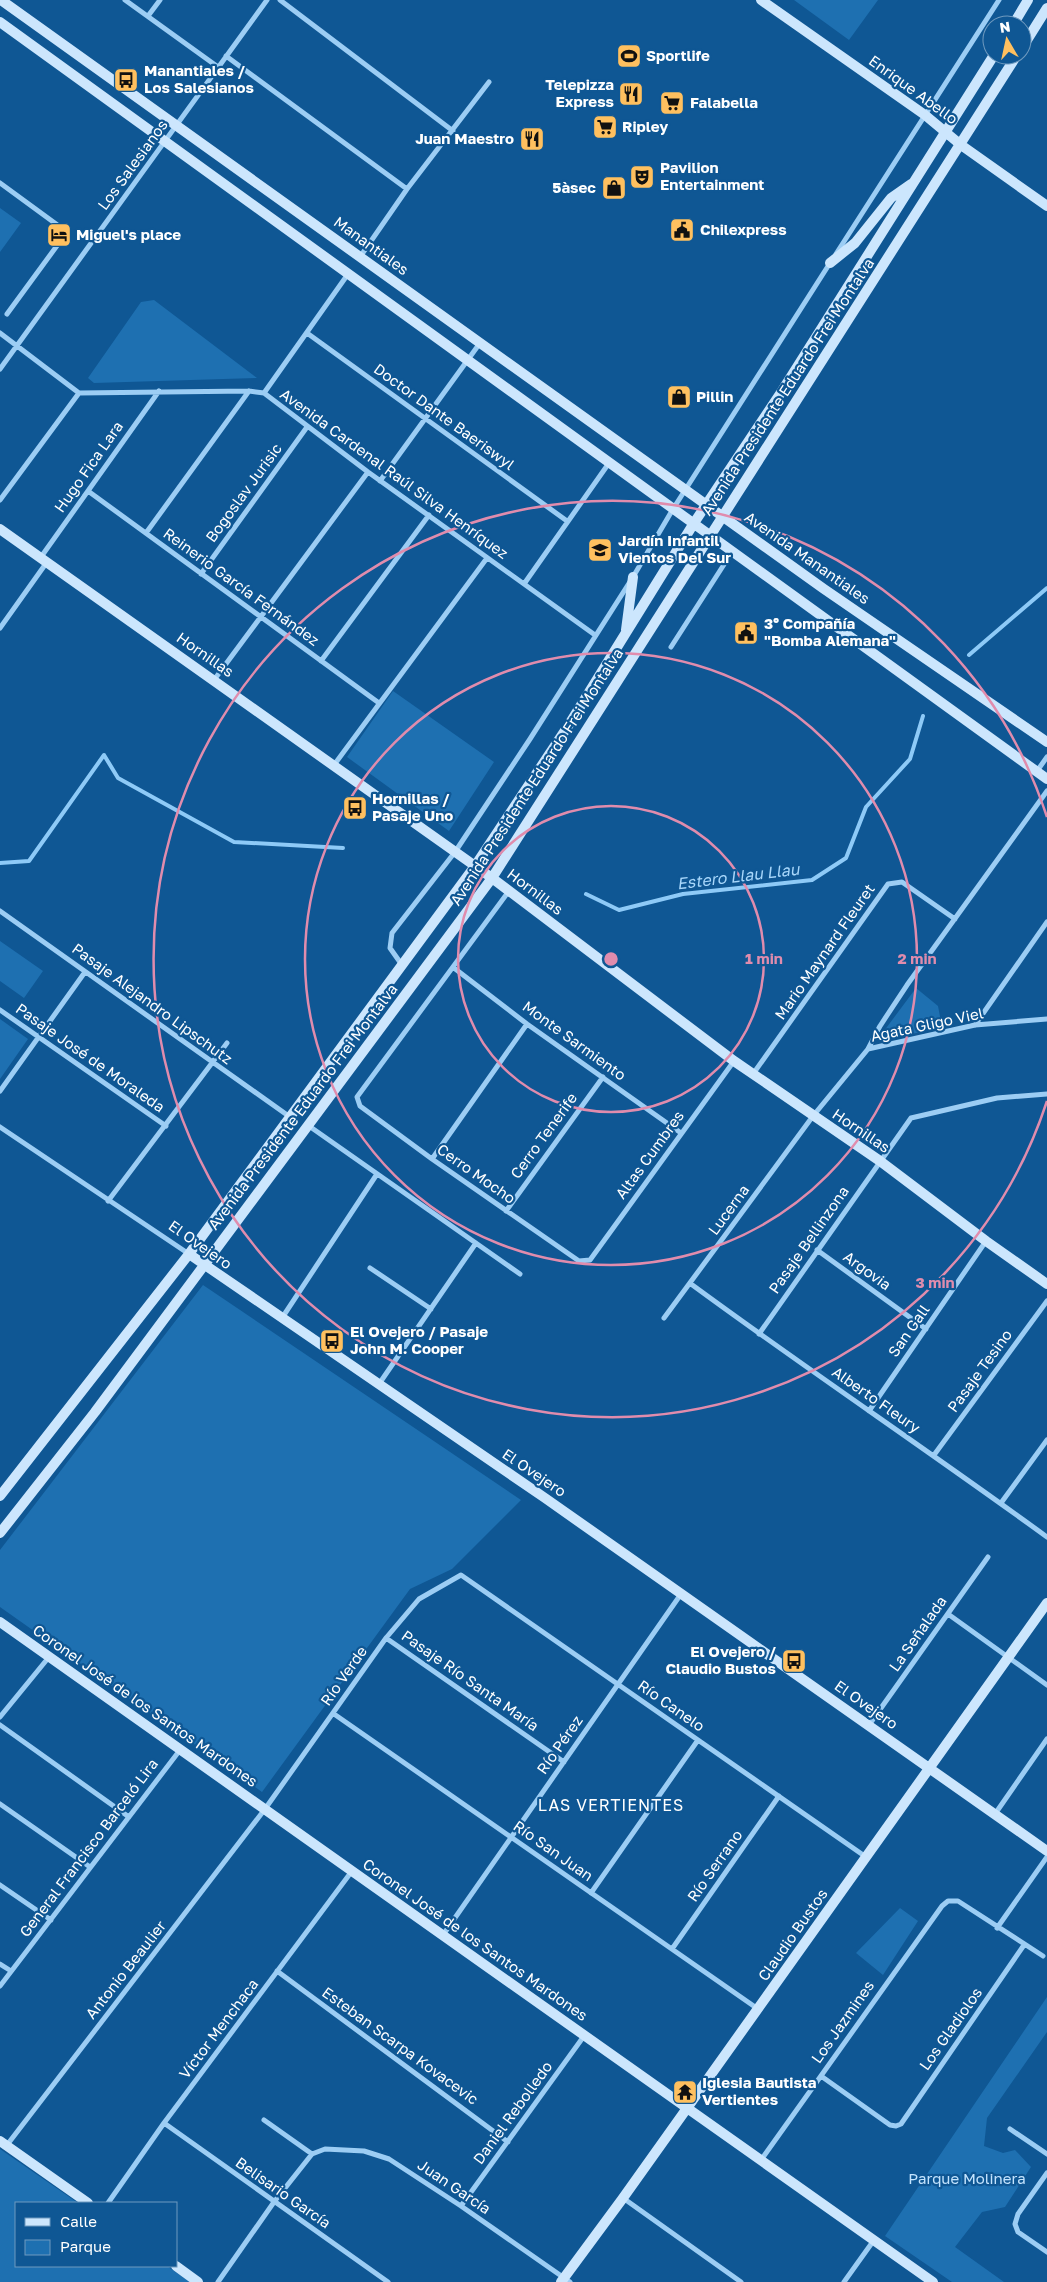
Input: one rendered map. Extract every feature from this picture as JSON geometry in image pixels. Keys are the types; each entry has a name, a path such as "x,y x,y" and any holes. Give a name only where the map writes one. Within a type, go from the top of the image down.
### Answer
{"street":[{"name":"Manantiales","path":"1,0 723,517"},
{"path":"126,0 218,67"},
{"path":"148,16 160,0"},
{"name":"Los Salesianos","path":"0,369 267,0"},
{"path":"280,0 453,131"},
{"name":"Enrique Abello","path":"761,0 925,115 960,144 1047,206"},
{"name":"Avenida Presidente Eduardo Frei Montalva","path":"402,965 390,948 392,933 455,852 633,577 685,490 999,0"},
{"path":"1019,15 1028,0"},
{"path":"1032,32 1047,8"},
{"path":"0,22 1047,779"},
{"path":"226,56 407,189"},
{"name":"Avenida Presidente Eduardo Frei Montalva","path":"0,1496 189,1254 475,866 570,723 694,523 988,65"},
{"name":"Avenida Presidente Eduardo Frei Montalva","path":"0,1532 100,1405 492,878 1011,65"},
{"path":"360,257 407,189 489,82"},
{"path":"830,263 855,243 891,198 914,182"},
{"path":"0,184 67,232 7,314"},
{"path":"264,394 348,274"},
{"path":"0,333 79,393 0,500"},
{"name":"Doctor Dante Baeriswyl","path":"307,333 567,522"},
{"path":"380,481 480,343"},
{"name":"Hugo Fica Lara","path":"1,625 88,491 159,391"},
{"path":"146,533 248,391"},
{"name":"Avenida Cardenal Raúl Silva Henríquez","path":"79,393 248,391 264,394 380,481 595,635"},
{"name":"Bogoslav Jurisic","path":"201,574 307,427"},
{"path":"524,584 609,462"},
{"path":"214,680 368,472"},
{"name":"Reinerio García Fernández","path":"88,491 379,703"},
{"path":"321,661 429,515"},
{"name":"Avenida Manantiales","path":"723,517 832,595 1047,742"},
{"name":"Hornillas","path":"0,529 492,878 734,1061 880,1161 986,1241 1047,1284"},
{"path":"671,647 733,552"},
{"path":"334,765 487,558"},
{"path":"626,634 633,577"},
{"path":"1036,772 1047,756"},
{"path":"868,1050 880,1026 907,985 1047,791"},
{"name":"Mario Maynard Fleuret","path":"753,1074 888,884 902,882 955,919"},
{"path":"454,968 509,891"},
{"name":"Pasaje Alejandro Lipschutz","path":"0,911 290,1117"},
{"path":"976,1025 1047,922"},
{"name":"Monte Sarmiento","path":"454,968 527,1024 681,1133"},
{"name":"Cerro Mocho","path":"454,968 356,1100 360,1106 432,1159 579,1261 585,1262"},
{"path":"0,1091 85,972"},
{"name":"Pasaje José de Moraleda","path":"0,1010 166,1126"},
{"name":"Agata Gligo Viel","path":"813,1116 868,1050 976,1025 1047,1019"},
{"path":"432,1159 527,1024"},
{"path":"108,1201 166,1126 210,1062 227,1043"},
{"name":"Altas Cumbres","path":"585,1262 590,1260 734,1061"},
{"name":"Cerro Tenerife","path":"506,1211 603,1077"},
{"name":"Pasaje Bellinzona","path":"759,1334 911,1118 997,1098 1047,1094"},
{"name":"Lucerna","path":"664,1318 691,1284 813,1116"},
{"path":"309,1126 520,1274"},
{"name":"El Ovejero","path":"0,1127 189,1254 681,1594 1047,1851"},
{"path":"281,1319 378,1174"},
{"name":"San Gall","path":"870,1410 986,1241"},
{"path":"378,1385 476,1243"},
{"name":"Argovia","path":"817,1250 926,1329"},
{"path":"370,1268 431,1309"},
{"name":"Alberto Fleury","path":"691,1284 1047,1537"},
{"name":"Pasaje Tesino","path":"934,1455 1047,1302"},
{"path":"1001,1503 1047,1440"},
{"name":"La Señalada","path":"869,1726 988,1557"},
{"name":"Río Verde","path":"265,1809 386,1638 419,1599 461,1576"},
{"name":"Río Canelo","path":"461,1576 866,1857"},
{"name":"Río Pérez","path":"443,1935 681,1594"},
{"name":"Claudio Bustos","path":"565,2281 928,1767 1009,1658 1047,1603"},
{"path":"948,1614 1047,1685"},
{"name":"Coronel José de los Santos Mardones","path":"0,1622 933,2282"},
{"name":"Pasaje Río Santa María","path":"386,1638 564,1762"},
{"path":"0,1717 49,1657"},
{"name":"Río San Juan","path":"334,1714 758,2009"},
{"path":"0,1725 129,1817"},
{"path":"995,1814 1047,1739"},
{"path":"591,1893 698,1740"},
{"name":"General Francisco Barceló Lira","path":"0,1986 181,1750"},
{"name":"Río Serrano","path":"672,1949 779,1796"},
{"path":"0,1804 90,1867"},
{"name":"Antonio Beaulier","path":"3,2143 265,1809"},
{"path":"1043,1956 997,1928 1047,1857"},
{"name":"Víctor Menchaca","path":"109,2202 164,2124 352,1871"},
{"path":"0,1885 51,1920"},
{"name":"Los Jazmines","path":"761,2160 942,1906 948,1901 958,1901 997,1928"},
{"name":"Los Gladiolos","path":"821,2076 890,2125 896,2126 901,2124 1024,1945"},
{"path":"0,1964 11,1971"},
{"name":"Esteban Scarpa Kovacevic","path":"277,1971 508,2142"},
{"name":"Daniel Rebolledo","path":"462,2206 585,2036"},
{"path":"218,2282 274,2202 312,2154 264,2120"},
{"name":"Belisario García","path":"164,2124 388,2282"},
{"path":"1010,2129 1047,2154"},
{"path":"3,2143 87,2202"},
{"name":"Juan García","path":"312,2154 325,2149 344,2149 364,2151 389,2158 462,2206 565,2281"},
{"path":"1047,2173 1015,2220 1018,2232 1047,2252"},
{"path":"623,2198 741,2282"},
{"path":"844,2282 874,2240"},
{"path":"177,2267 198,2282"}],"green space":[{"path":"794,0 878,0 849,40"},
{"path":"0,208 21,223 0,252"},
{"path":"154,300 257,378 94,383 88,378 141,302"},
{"path":"393,691 494,762 449,831 347,757"},
{"path":"0,941 43,971 24,998 0,981"},
{"path":"916,988 938,1006 942,1027 886,1040 881,1035"},
{"path":"0,1019 28,1039 0,1079"},
{"path":"203,1285 521,1500 452,1569 410,1589 262,1792 0,1607 0,1550"},
{"path":"900,1908 918,1921 883,1975 856,1953"},
{"name":"Parque Molinera","path":"1047,1997 1047,2032 987,2118 984,2146 1003,2153 1015,2150 1031,2167 1005,2207 982,2212 955,2247 1004,2282 952,2282 885,2236"},
{"path":"0,2149 77,2202 15,2202 15,2267 168,2267 190,2282 0,2282"}],"waterway":[{"name":"Estero Llau Llau","path":"969,655 1047,588"},
{"name":"Estero Llau Llau","path":"586,894 619,910 683,894 812,880 846,858 866,807 910,759 923,716"},
{"name":"Estero Llau Llau","path":"0,863 29,861 104,755 118,778 234,842 343,848"}],"place":[{"name":"Sportlife","path":"629,56"},
{"name":"Manantiales / Los Salesianos","path":"126,80"},
{"name":"Telepizza Express","path":"631,94"},
{"name":"Falabella","path":"672,103"},
{"name":"Ripley","path":"605,127"},
{"name":"Juan Maestro","path":"532,139"},
{"name":"Pavilion Entertainment","path":"642,177"},
{"name":"5àsec","path":"614,188"},
{"name":"Chilexpress","path":"682,230"},
{"name":"Miguel's place","path":"59,235"},
{"name":"Pillin","path":"679,397"},
{"name":"Jardín Infantil Vientos Del Sur","path":"600,550"},
{"name":"3º Compañía \"Bomba Alemana\"","path":"746,633"},
{"name":"Hornillas / Pasaje Uno","path":"355,808"},
{"name":"El Ovejero / Pasaje John M. Cooper","path":"332,1341"},
{"name":"El Ovejero / Claudio Bustos","path":"794,1661"},
{"name":"Iglesia Bautista Vertientes","path":"685,2092"}],"district":[{"name":"LAS VERTIENTES","path":"611,1805"}]}
